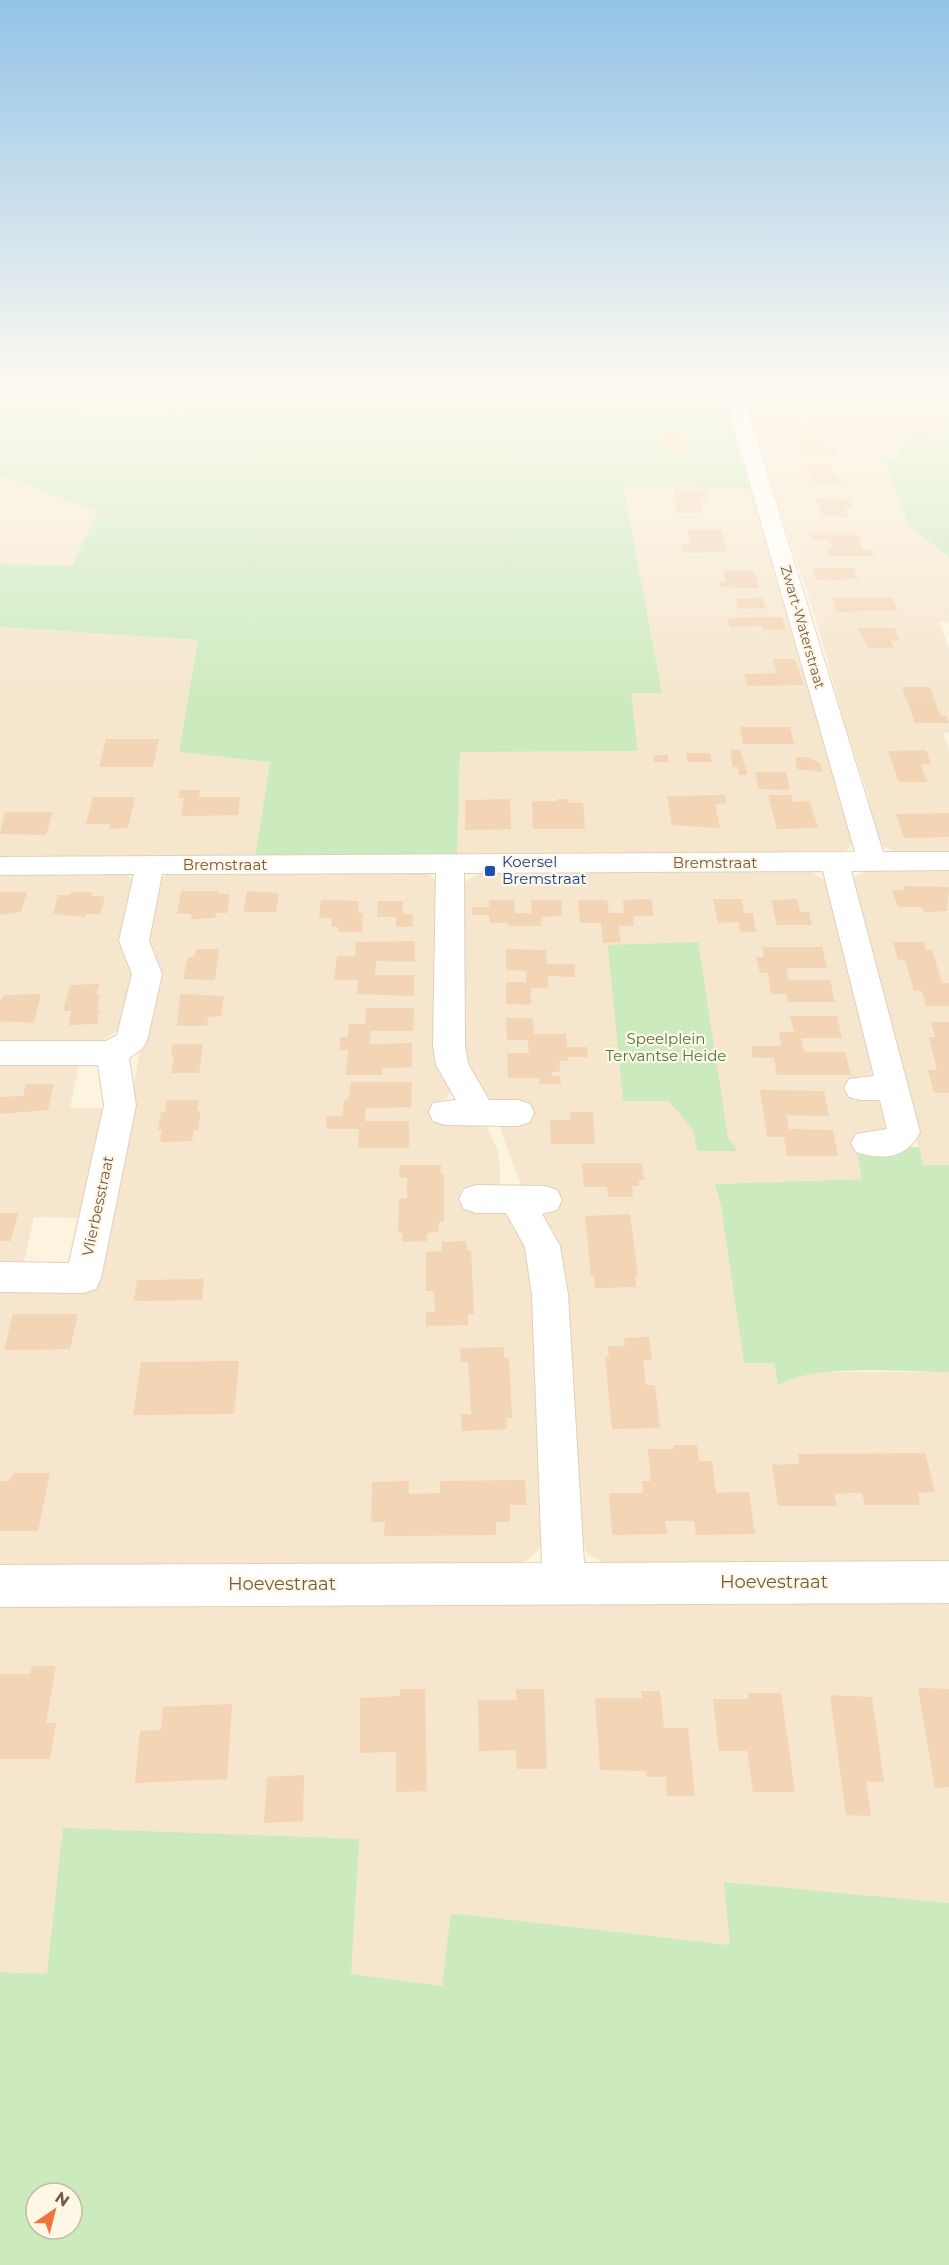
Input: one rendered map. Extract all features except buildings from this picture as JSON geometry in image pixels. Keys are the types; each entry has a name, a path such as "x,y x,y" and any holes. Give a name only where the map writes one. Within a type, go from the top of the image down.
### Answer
{"street":[{"name":"Zwart-Waterstraat","path":"764,498 872,862"},
{"name":"Bremstraat","path":"0,866 949,861"},
{"path":"835,862 904,1131 896,1142 868,1143"},
{"path":"450,864 449,1045 452,1065 479,1112"},
{"path":"0,1053 112,1053 131,1041 147,974 134,941 150,865"},
{"name":"Vlierbesstraat","path":"0,1277 82,1278 120,1105 112,1053"},
{"path":"860,1088 894,1088"},
{"path":"445,1112 518,1113"},
{"path":"476,1199 531,1200 542,1246 550,1295 564,1583"},
{"name":"Hoevestraat","path":"0,1586 949,1582"}],"shaded area":[{"path":"0,498 60,498 98,512 72,566 0,564"},
{"path":"625,498 755,498 853,843 847,850 834,856 457,858 460,752 638,751 631,693 662,693"},
{"path":"776,498 899,498 909,525 949,558 949,622 939,622 949,647 949,732 943,733 949,751 949,855 897,853 879,844 872,832 869,799 842,714 816,619"},
{"path":"0,627 198,640 179,752 270,762 255,858 0,859"},
{"path":"871,868 949,868 949,1165 923,1165 852,891 854,878"},
{"path":"806,869 825,880 875,1073 871,1096 884,1105 889,1125 863,1179 715,1184 721,1206 744,1362 774,1363 778,1384 788,1378 825,1372 949,1372 949,1566 611,1567 587,1554 579,1528 543,1218 543,1213 556,1200 556,1189 522,1188 490,1101 464,1060 463,884 479,872"},
{"path":"0,872 121,872 134,880 138,973 126,1025 94,1046 0,1046"},
{"path":"425,873 438,881 451,1091 447,1098 438,1103 483,1119 499,1153 501,1209 520,1224 538,1286 541,1548 524,1563 0,1566 0,1286 94,1286 156,970 142,941 159,879 169,874"},
{"path":"80,1060 70,1108 109,1108 87,1218 34,1217 22,1270 0,1269 0,1061"},
{"path":"949,1596 949,1903 725,1882 731,1945 452,1913 443,1986 351,1974 64,1828 47,1974 0,1972 0,1601"}],"green space":[{"path":"60,498 625,498 662,693 631,693 638,751 460,752 457,858 255,858 270,762 179,752 198,640 0,627 0,564 72,566 98,512"},
{"path":"899,498 949,498 949,558 909,525"},
{"name":"Speelplein Tervantse Heide","path":"698,942 728,1138 738,1151 697,1151 694,1131 669,1101 623,1101 608,945"},
{"path":"919,1147 923,1165 949,1165 949,1372 836,1371 794,1378 778,1385 774,1363 744,1363 721,1206 715,1184 862,1179 856,1148"},
{"path":"63,1828 359,1839 351,1974 442,1986 451,1913 730,1945 724,1882 949,1903 949,2265 0,2265 0,1972 47,1974"}],"place":[{"name":"Koersel Bremstraat","path":"490,871"}]}
